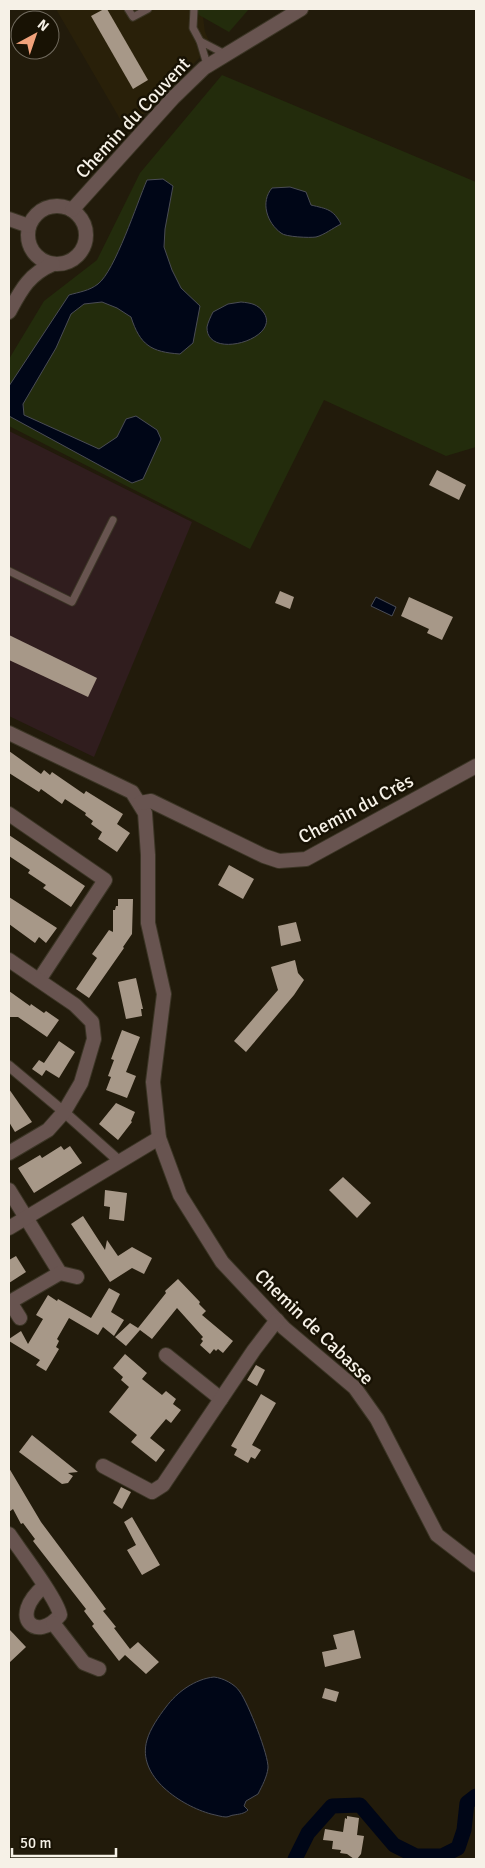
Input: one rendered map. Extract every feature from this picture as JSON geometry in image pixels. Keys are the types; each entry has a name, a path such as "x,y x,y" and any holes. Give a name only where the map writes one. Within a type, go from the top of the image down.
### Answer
{"street":[{"name":"Chemin du Couvent","path":"72,210 173,98 204,68 301,9"},
{"path":"9,312 26,282 32,254 28,242 29,226 33,218 46,208 64,207 72,210 84,225 86,235 79,253 63,263 53,264 40,270 26,282"},
{"path":"9,219 29,226"},
{"path":"31,249 44,261 53,264"},
{"path":"9,733 132,792 140,803"},
{"name":"Chemin du Crès","path":"140,803 151,801 264,856 279,861 306,859 476,766"},
{"name":"Chemin de Cabasse","path":"140,803 145,813 148,855 148,923 164,994 153,1082 159,1138 180,1195 222,1262 277,1320 355,1388 377,1419 438,1534 476,1565"},
{"path":"9,814 105,880 39,980"},
{"path":"9,960 75,1005 92,1022 94,1039 81,1083 64,1112 48,1130 9,1153"},
{"path":"9,1066 119,1161"},
{"path":"9,1228 159,1138"},
{"path":"9,1190 60,1273"},
{"path":"20,1318 10,1302 60,1273 77,1277"},
{"path":"103,1466 152,1492 163,1485 277,1320"},
{"path":"166,1356 221,1399"},
{"path":"9,1534 59,1608 60,1614 53,1623 43,1628 34,1626 27,1620 25,1613 31,1599 44,1586"},
{"path":"53,1623 84,1662 99,1669"}],"lane":[{"path":"128,9 133,17 148,9"},
{"path":"194,9 193,28 200,41 206,62 204,68"},
{"path":"200,41 228,54"},
{"path":"9,571 72,602 113,520"}],"shaded area":[{"path":"202,9 205,32 209,41 208,49 127,131 60,16 60,10 57,10"},
{"path":"9,431 192,522 94,757 9,716"}],"green space":[{"path":"197,9 249,9 229,32 199,15"},
{"path":"222,75 476,182 476,447 446,456 324,400 250,549 9,426 9,359 44,301 97,260 140,173"}],"water":[{"path":"163,179 173,186 165,229 164,247 181,288 200,306 193,343 180,354 154,349 138,334 131,317 117,308 102,302 84,304 71,314 56,348 23,404 24,415 99,449 117,437 126,419 136,416 157,430 161,439 143,479 132,483 9,416 9,386 69,295 91,288 105,277 125,236 147,180"},
{"path":"290,187 306,192 311,205 329,210 341,224 316,237 292,236 281,233 269,218 266,200 272,188"},
{"path":"241,302 254,304 264,313 266,322 262,331 253,338 242,342 218,343 210,337 207,327 213,312 228,304"},
{"path":"376,597 396,607 392,616 371,606"},
{"path":"214,1677 232,1684 244,1698 262,1742 268,1768 258,1794 246,1801 244,1806 248,1810 227,1817 199,1810 175,1797 155,1778 148,1766 145,1753 150,1731 170,1701 193,1683"}],"building":[{"path":"107,9 148,80 133,89 91,16"},
{"path":"437,470 466,485 459,500 429,485"},
{"path":"280,591 294,597 290,609 275,603"},
{"path":"409,597 453,617 442,640 427,633 429,629 401,616"},
{"path":"9,635 97,678 88,697 9,660"},
{"path":"9,751 41,774 44,770 50,775 52,772 84,794 86,791 123,814 117,824 130,833 117,852 98,839 102,832 91,824 93,821 85,815 86,813 65,799 62,804 41,789 39,792 9,773"},
{"path":"9,835 85,886 71,907 43,888 46,885 28,873 30,870 9,856"},
{"path":"229,865 254,879 243,899 218,885"},
{"path":"9,897 57,928 46,943 39,937 35,943 9,924"},
{"path":"118,899 133,899 132,934 89,998 76,989 97,958 92,954 109,930 113,932 113,910 118,906"},
{"path":"296,922 301,941 281,946 278,926"},
{"path":"295,960 298,973 304,980 294,995 246,1052 234,1041 278,990 271,967"},
{"path":"136,978 143,1009 141,1009 142,1016 126,1019 118,982"},
{"path":"9,991 30,1006 31,1004 44,1013 46,1011 59,1020 47,1037 18,1017 9,1017"},
{"path":"122,1030 140,1037 126,1072 136,1076 127,1098 106,1090 111,1077 108,1076 114,1060 111,1059"},
{"path":"59,1041 75,1052 59,1078 46,1070 42,1076 32,1069 39,1060 44,1063"},
{"path":"9,1089 32,1122 15,1132 9,1122"},
{"path":"116,1103 135,1112 132,1122 118,1140 99,1124"},
{"path":"61,1146 64,1150 70,1146 82,1163 34,1193 18,1168 40,1155 42,1158"},
{"path":"343,1177 371,1203 357,1218 329,1190"},
{"path":"105,1190 127,1193 124,1221 109,1219 110,1207 104,1206"},
{"path":"83,1216 105,1250 107,1240 118,1256 132,1247 152,1258 144,1274 132,1268 110,1282 71,1224"},
{"path":"16,1256 26,1272 9,1283 9,1260"},
{"path":"178,1279 206,1311 202,1315 233,1341 223,1353 218,1349 216,1351 214,1349 210,1354 200,1345 203,1337 177,1308 152,1339 140,1330 126,1346 115,1337 130,1323 138,1328 166,1293 165,1291"},
{"path":"109,1288 120,1294 111,1312 124,1320 114,1336 103,1327 98,1335 69,1318 57,1339 59,1341 56,1347 59,1349 46,1371 36,1365 40,1360 9,1341 9,1339 21,1331 28,1344 43,1319 36,1315 48,1295 91,1318"},
{"path":"125,1354 147,1373 142,1379 162,1395 166,1391 176,1399 173,1404 181,1410 171,1423 166,1419 150,1438 165,1450 156,1462 131,1442 137,1435 109,1412 129,1387 121,1380 123,1377 113,1368"},
{"path":"256,1365 265,1370 257,1386 247,1380"},
{"path":"261,1394 276,1403 252,1445 261,1450 255,1459 251,1457 248,1463 234,1455 237,1449 231,1446"},
{"path":"32,1435 78,1472 68,1473 73,1476 68,1483 62,1484 19,1452"},
{"path":"9,1468 41,1522 106,1609 103,1611 130,1649 138,1642 159,1662 146,1674 125,1655 119,1661 92,1626 94,1624 84,1611 86,1609 33,1541 35,1539 23,1523 21,1524 13,1509 9,1512"},
{"path":"121,1487 131,1492 122,1509 113,1503"},
{"path":"132,1517 160,1565 142,1575 127,1550 136,1545 124,1522"},
{"path":"9,1629 26,1647 9,1663"},
{"path":"354,1630 361,1658 325,1667 322,1652 337,1649 333,1635"},
{"path":"325,1688 339,1692 336,1702 322,1698"},
{"path":"347,1816 359,1818 357,1835 364,1836 361,1854 357,1859 340,1853 341,1850 332,1849 333,1841 323,1840 325,1829 343,1832"}],"waterway":[{"path":"295,1859 308,1833 332,1806 360,1805 394,1845 416,1856 442,1856 458,1848 464,1830 467,1803 476,1796"}]}
